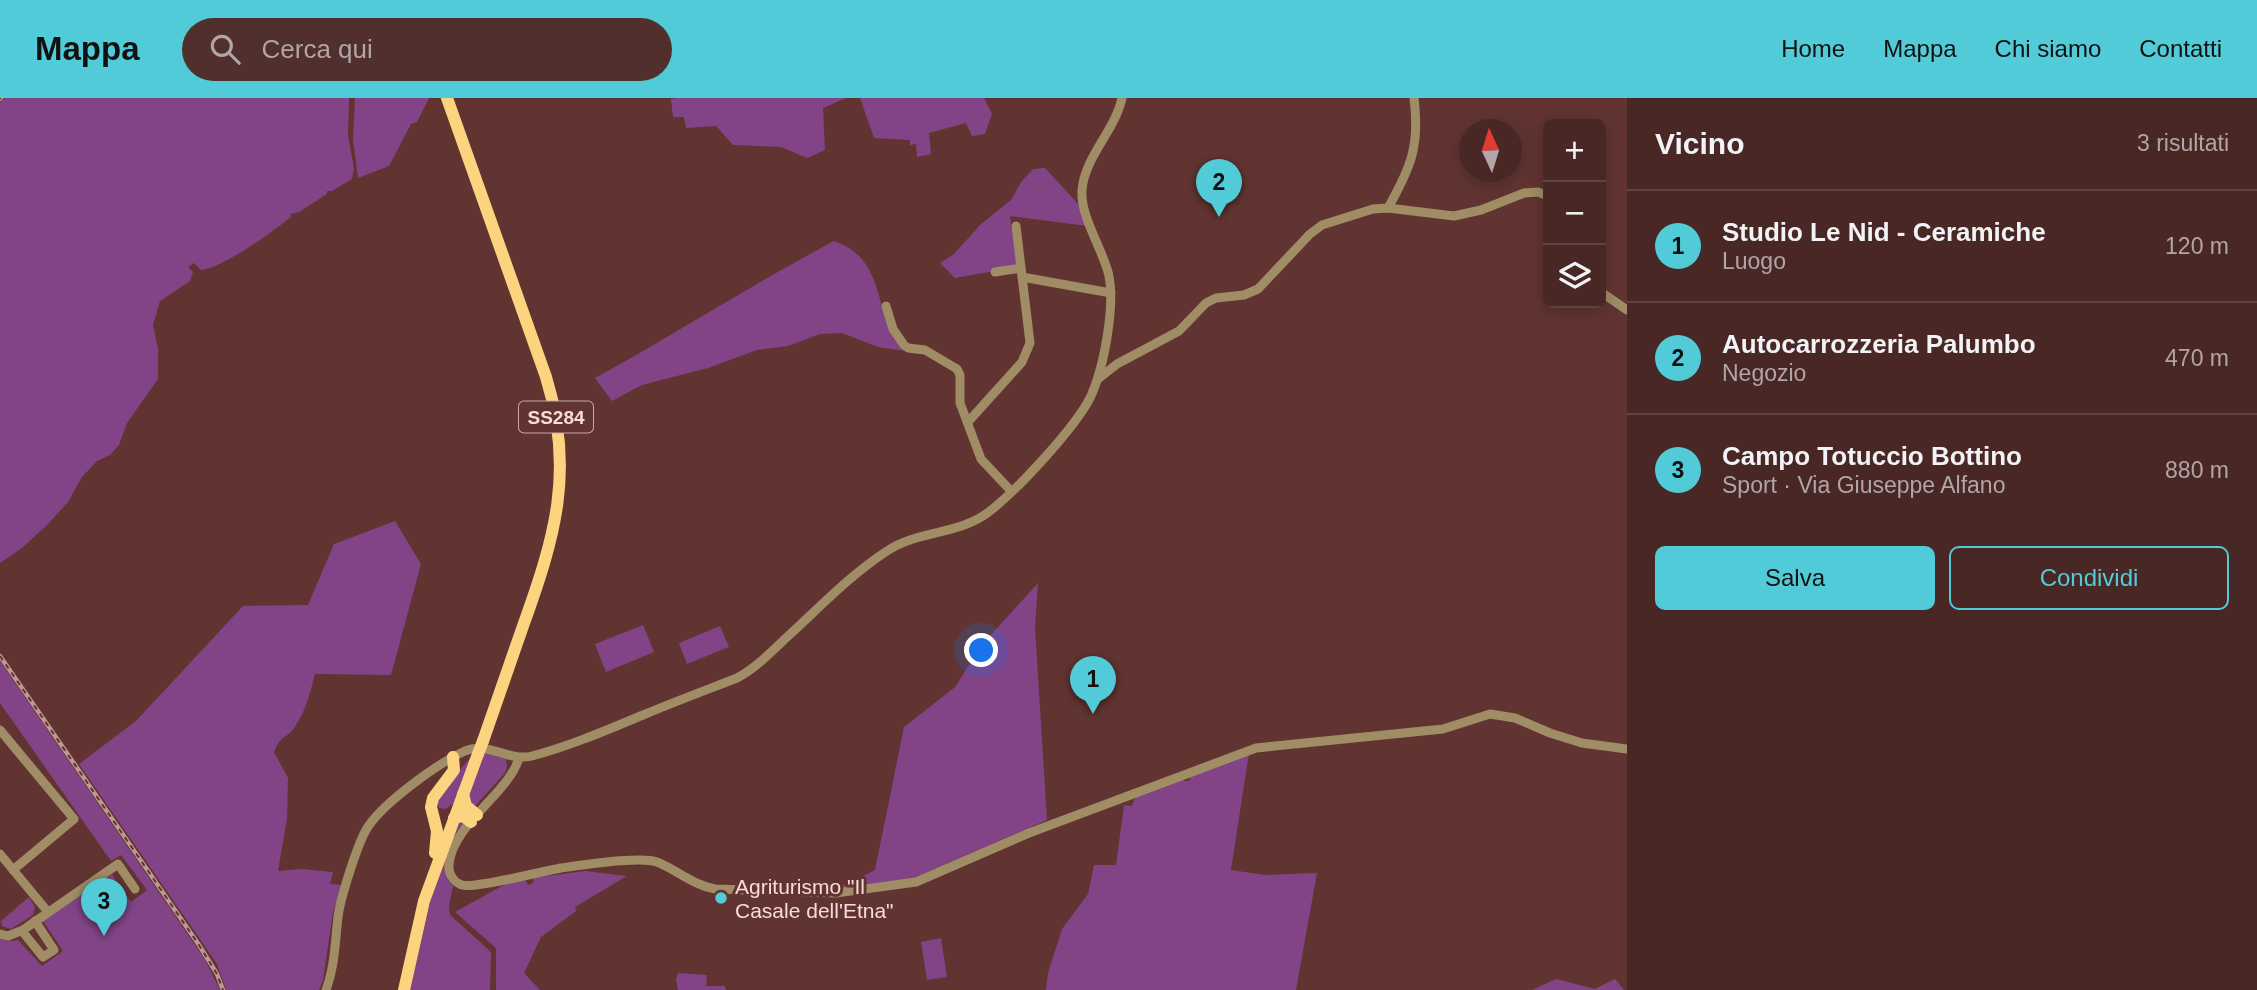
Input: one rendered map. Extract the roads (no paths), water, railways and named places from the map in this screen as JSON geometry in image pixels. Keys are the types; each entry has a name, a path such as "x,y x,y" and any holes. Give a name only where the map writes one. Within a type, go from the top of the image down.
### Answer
{"main road":[{"name":"SS284","path":"404,990 432,876 552,541 559,499 556,415 546,377 447,98"},
{"path":"432,876 437,839 431,807 433,798 454,770 453,757"},
{"path":"463,794 466,806 474,818"},
{"path":"433,798 441,813 456,813 474,818"}],"street":[{"path":"326,990 334,962 339,909 364,833 388,804 453,757 466,751 485,747 519,758 531,756 595,735 748,672 858,572 888,550 959,527 989,512 1074,422 1098,379 1110,315 1111,293 1105,261 1083,204 1082,188 1086,172 1122,98"},
{"path":"1388,208 1413,160 1416,136 1414,98"},
{"path":"1098,379 1117,364 1180,331 1206,303 1216,298 1244,295 1258,289 1315,229 1362,211 1388,208 1454,216 1480,210 1524,193 1543,194"},
{"path":"968,422 1026,358 1030,335 1016,226"},
{"path":"995,272 1022,272 1111,293"},
{"path":"1606,295 1627,310"},
{"path":"886,306 893,329 904,345 925,350 957,369 960,374 960,403 981,459 1011,491"},
{"path":"519,758 512,772 474,818 449,862 452,878 462,885 477,885 564,868 644,860 659,863 707,888 849,893 916,882 1029,833 1249,750 1443,729 1490,714 1514,718 1550,733 1594,746 1627,749"},
{"path":"0,730 74,820 13,870"},
{"path":"0,854 48,912"},
{"path":"0,934 8,936 22,931 118,864 135,889"},
{"path":"22,931 43,957 54,950 36,921"}],"railway":[{"path":"0,656 199,945 217,974 223,990"}],"place":[{"name":"Autocarrozzeria Palumbo","path":"1219,217"},
{"name":"Studio Le Nid - Ceramiche","path":"1093,714"},
{"name":"Agriturismo \"Il Casale dell'Etna\"","path":"721,898"},
{"name":"Campo Totuccio Bottino","path":"104,936"}]}
